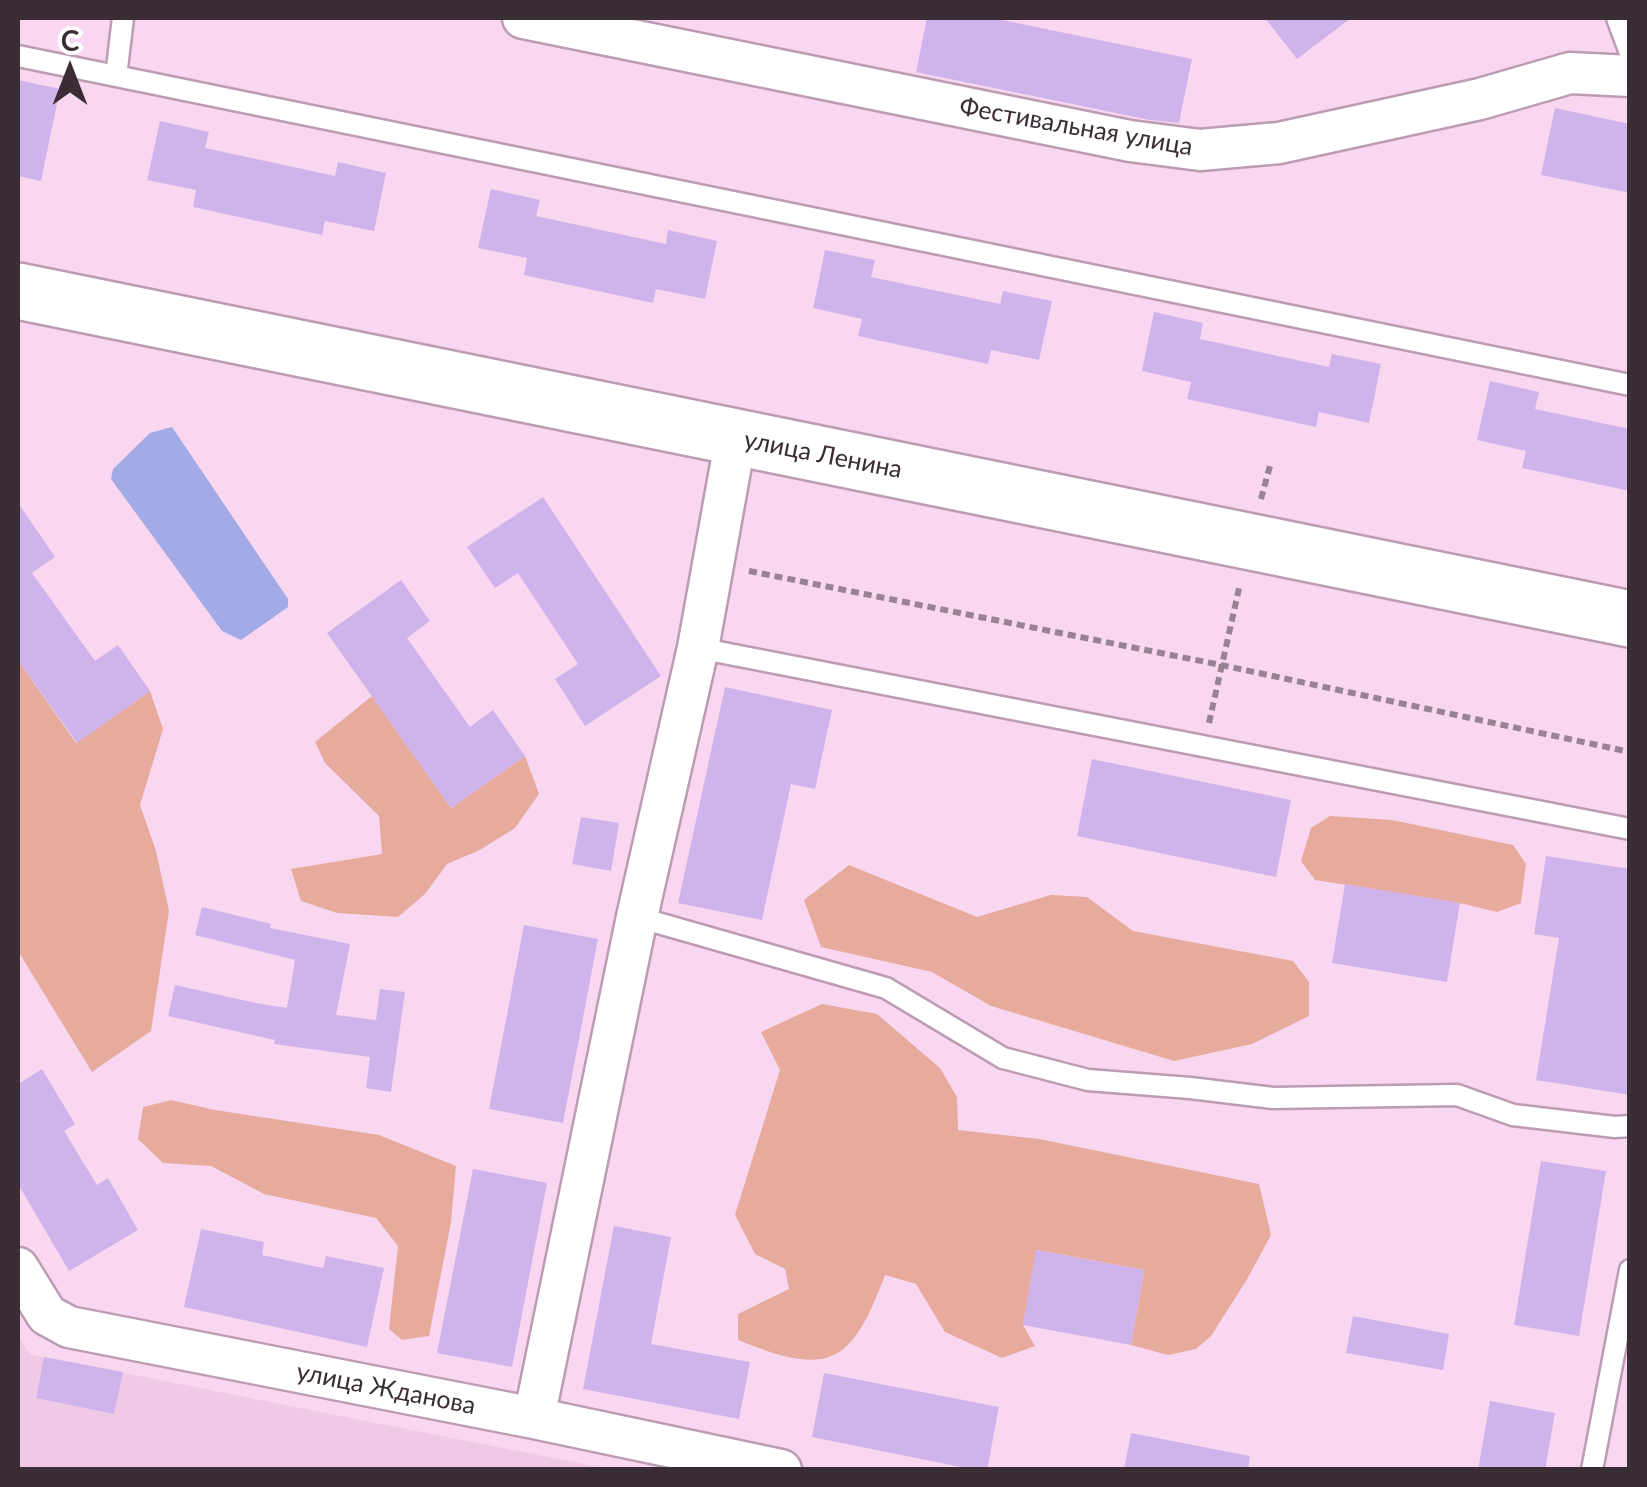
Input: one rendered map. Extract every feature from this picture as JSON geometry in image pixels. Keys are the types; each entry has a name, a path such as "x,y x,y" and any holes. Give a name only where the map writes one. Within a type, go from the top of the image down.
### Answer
{"street":[{"name":"Фестивальная улица","path":"523,18 1130,141 1200,150 1278,143 1480,99 1570,73 1630,76"},
{"name":"улица Ленина","path":"18,291 1630,620"},
{"path":"534,1418 637,917 698,648 736,437"},
{"name":"улица Жданова","path":"18,1268 48,1315 69,1327 781,1470"}],"lane":[{"path":"116,76 123,18"},
{"path":"1617,18 1630,53"},
{"path":"18,56 1630,385"},
{"path":"698,648 1630,829"},
{"path":"637,917 886,988 1003,1058 1088,1080 1274,1098 1457,1095 1513,1116 1630,1126"},
{"path":"1592,1470 1630,1270"}],"path":[{"path":"1203,746 1271,462"},
{"path":"713,564 1221,665 1630,752"}],"shaded area":[{"path":"18,660 76,743 150,691 163,729 140,805 156,851 169,911 151,1031 92,1072 18,951"},
{"path":"372,696 451,808 525,756 539,794 515,828 480,850 447,864 425,894 398,917 337,913 301,901 291,869 382,854 379,816 325,763 315,742"},
{"path":"1330,816 1392,820 1513,845 1526,864 1521,903 1497,912 1315,880 1301,861 1311,828"},
{"path":"849,865 977,917 1051,895 1087,897 1133,931 1293,961 1309,982 1309,1016 1252,1044 1174,1061 991,1006 932,972 821,947 804,900"},
{"path":"822,1004 877,1014 940,1068 957,1097 958,1130 1039,1139 1259,1184 1271,1235 1211,1336 1196,1349 1168,1355 1131,1345 1144,1270 1037,1250 1023,1325 1035,1346 1002,1358 945,1332 916,1284 885,1275 860,1329 848,1345 833,1355 816,1360 795,1358 738,1340 738,1314 789,1289 785,1269 755,1254 735,1215 780,1070 761,1032"},
{"path":"171,1100 379,1135 456,1166 451,1222 429,1336 402,1340 389,1329 398,1246 376,1218 264,1194 211,1166 163,1163 138,1139 143,1107"},
{"path":"18,1336 30,1354 608,1469 18,1469"}],"water":[{"path":"172,427 288,599 288,607 241,640 222,631 111,479 113,469 150,433"}],"building":[{"path":"927,18 992,18 1192,59 1179,123 916,72"},
{"path":"1265,18 1351,18 1297,59"},
{"path":"18,80 60,89 41,181 18,176"},
{"path":"1555,108 1630,124 1630,193 1541,175"},
{"path":"160,121 209,132 205,148 335,176 338,162 386,173 374,231 325,221 322,235 193,207 196,190 147,180"},
{"path":"491,189 540,200 536,216 666,244 668,230 717,241 705,299 656,289 653,303 524,275 527,258 478,248"},
{"path":"825,250 875,260 871,277 1000,304 1003,291 1052,301 1039,360 991,350 988,364 858,336 862,319 813,308"},
{"path":"1154,312 1203,323 1200,339 1329,367 1332,354 1381,364 1369,423 1319,412 1316,427 1187,399 1191,382 1142,371"},
{"path":"1490,381 1539,392 1535,409 1630,429 1630,491 1522,468 1526,451 1477,440"},
{"path":"543,497 661,676 585,726 555,679 578,664 518,573 495,588 467,547"},
{"path":"18,503 55,557 32,573 95,661 118,645 150,691 77,743 18,660"},
{"path":"401,580 430,621 407,638 470,727 493,710 525,756 451,808 327,633"},
{"path":"725,687 832,710 815,789 791,784 762,920 678,903"},
{"path":"1092,759 1291,800 1276,877 1077,836"},
{"path":"581,817 619,823 611,871 572,864"},
{"path":"1546,856 1630,869 1630,1095 1536,1080 1559,938 1534,934"},
{"path":"1345,884 1460,903 1447,982 1332,963"},
{"path":"202,907 271,924 270,928 350,944 336,1015 376,1020 380,989 405,992 391,1092 366,1088 370,1057 274,1044 275,1040 168,1016 175,985 287,1008 295,960 195,935"},
{"path":"524,925 598,939 563,1123 489,1109"},
{"path":"42,1069 75,1124 64,1131 97,1185 108,1178 138,1230 69,1271 18,1184 18,1084"},
{"path":"1541,1161 1606,1171 1579,1336 1514,1325"},
{"path":"473,1169 547,1183 512,1367 437,1353"},
{"path":"614,1226 671,1237 651,1344 750,1362 739,1419 583,1389"},
{"path":"201,1229 264,1242 262,1255 323,1268 326,1256 384,1268 367,1347 184,1307"},
{"path":"1036,1250 1144,1270 1131,1345 1023,1325"},
{"path":"1353,1316 1449,1334 1443,1370 1346,1353"},
{"path":"44,1357 123,1372 114,1414 36,1398"},
{"path":"824,1373 999,1407 987,1470 812,1437"},
{"path":"1490,1401 1555,1413 1545,1470 1478,1470"},
{"path":"1131,1433 1250,1456 1248,1470 1124,1470"}]}
